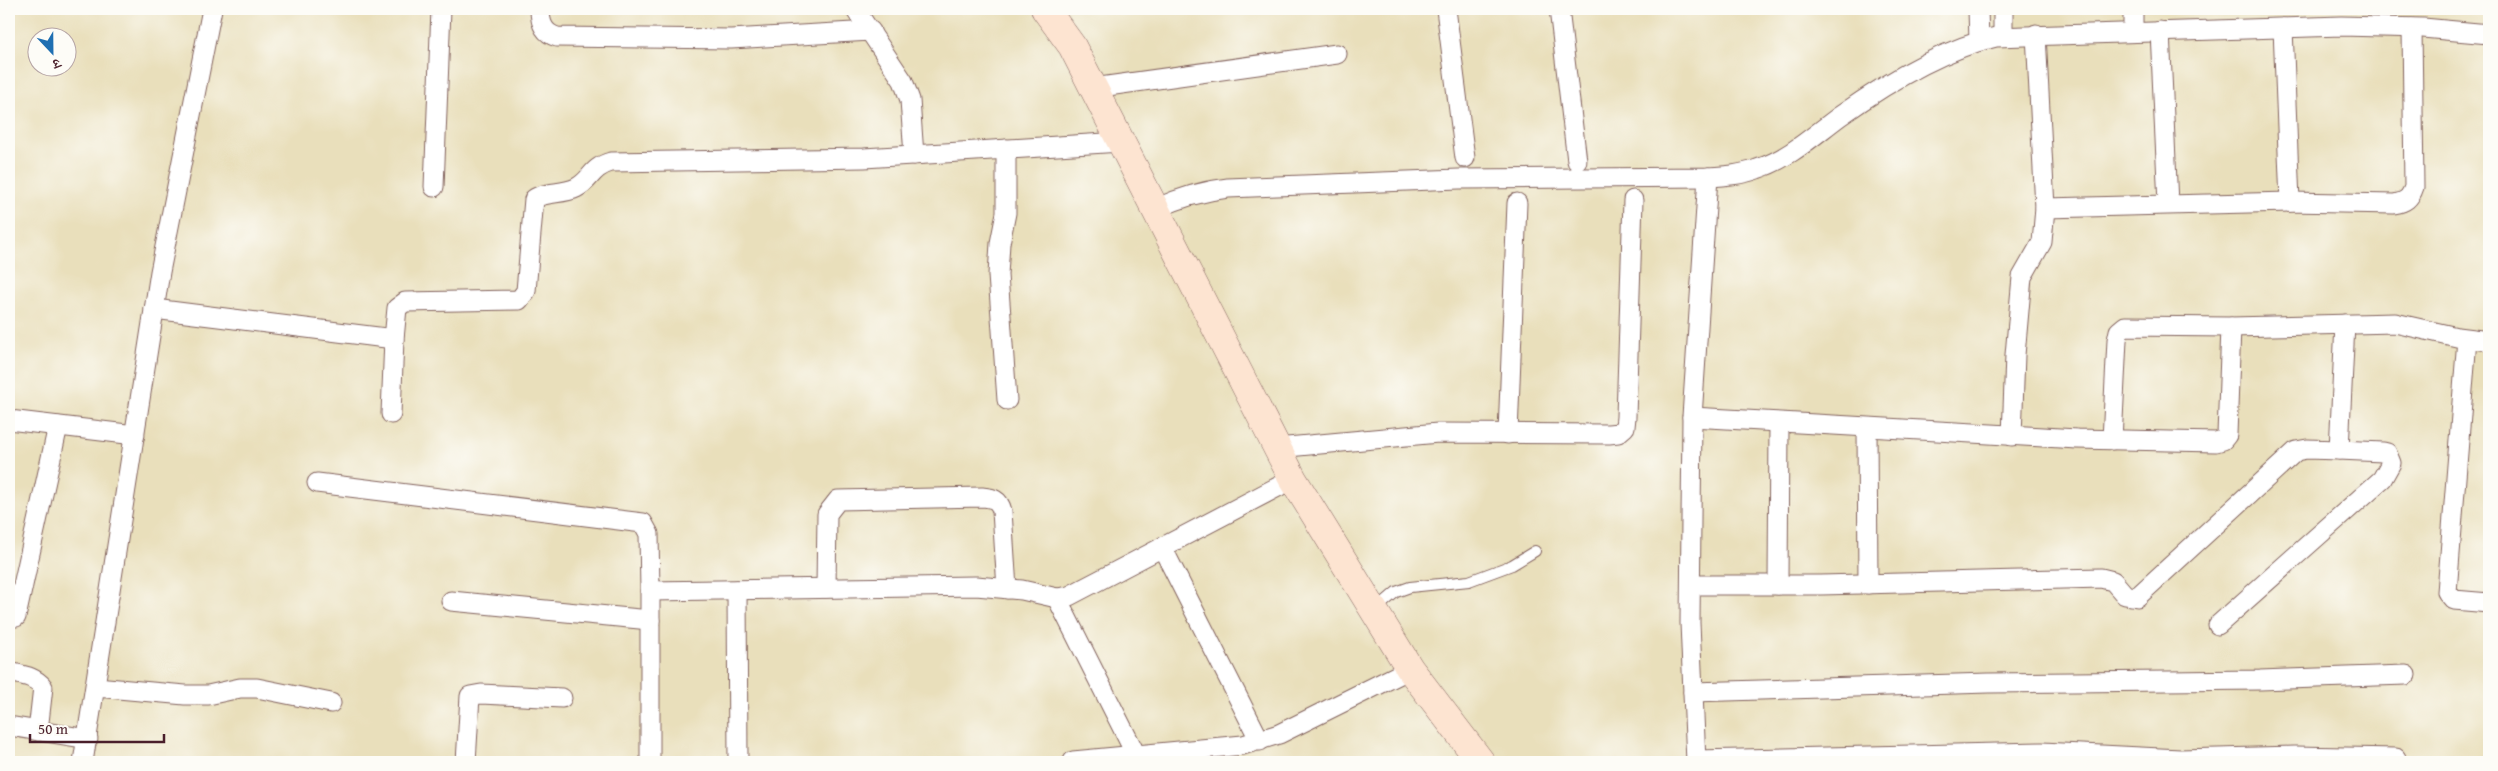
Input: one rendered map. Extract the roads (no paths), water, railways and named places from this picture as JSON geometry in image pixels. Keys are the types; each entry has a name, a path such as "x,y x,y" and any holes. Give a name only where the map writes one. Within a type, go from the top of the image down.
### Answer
{"street":[{"path":"84,762 154,309 212,9"},
{"path":"434,187 441,9"},
{"path":"540,9 545,30 550,35 557,37 731,39 871,31"},
{"path":"855,9 903,81 910,100 914,155"},
{"path":"1045,9 1072,46 1294,479 1410,669 1481,762"},
{"path":"1446,9 1465,158"},
{"path":"1559,9 1577,161"},
{"path":"1978,9 1980,41"},
{"path":"2002,9 2003,36"},
{"path":"2133,9 2133,32"},
{"path":"1155,209 1176,199 1202,191 1228,188 1459,179 1708,177 1756,170 1780,160 1875,93 1954,49 2003,36 2283,28 2341,17 2412,28 2489,34"},
{"path":"2283,28 2290,202"},
{"path":"2045,208 2168,204 2290,202 2394,204 2404,202 2411,196 2414,173 2412,28"},
{"path":"2160,31 2168,204"},
{"path":"2012,436 2015,355 2022,277 2042,242 2045,208 2036,34"},
{"path":"1093,88 1337,54"},
{"path":"391,414 397,308 405,302 519,300 526,291 534,199 576,188 583,184 594,169 601,165 621,162 733,161 914,155 1121,142"},
{"path":"1006,149 1006,213 1000,243 998,276 1007,400"},
{"path":"1708,177 1692,417 1691,585 1696,761 2032,752 2180,759 2295,756 2396,758"},
{"path":"1277,448 1438,434 1609,434 1618,432 1625,427 1633,200"},
{"path":"1508,434 1517,203"},
{"path":"154,309 394,339"},
{"path":"2112,440 2117,340 2119,331 2125,326 2134,324 2231,327 2395,323 2467,339 2489,341"},
{"path":"2339,450 2344,324"},
{"path":"1692,417 1779,424 2012,436 2112,440 2223,440 2227,430 2231,327"},
{"path":"2467,339 2447,592 2454,600 2489,603"},
{"path":"9,420 135,435"},
{"path":"1778,585 1779,424"},
{"path":"16,617 58,426"},
{"path":"1867,428 1868,584"},
{"path":"1691,585 1868,584 2101,578 2114,581 2126,595 2138,598 2296,451 2307,449 2339,450 2383,452 2387,454 2391,463 2382,479 2218,625"},
{"path":"650,591 976,586 1007,588 1058,598 1068,596 1294,479"},
{"path":"316,483 643,523 649,534 650,762"},
{"path":"826,588 827,514 838,500 982,497 993,498 1000,503 1007,588"},
{"path":"1162,547 1260,741"},
{"path":"737,590 738,762"},
{"path":"1058,598 1136,755"},
{"path":"451,601 650,620"},
{"path":"1073,761 1244,745 1260,741 1279,734 1410,669"},
{"path":"9,672 31,677 39,681 43,687 38,731"},
{"path":"1693,692 1989,683 2260,680 2406,675"},
{"path":"96,687 185,695 208,695 240,688 257,688 331,703"},
{"path":"466,762 470,696 481,694 562,698"},
{"path":"9,726 88,739"}],"lane":[{"path":"1374,611 1396,592 1410,587 1469,582 1512,565 1535,551"}]}
